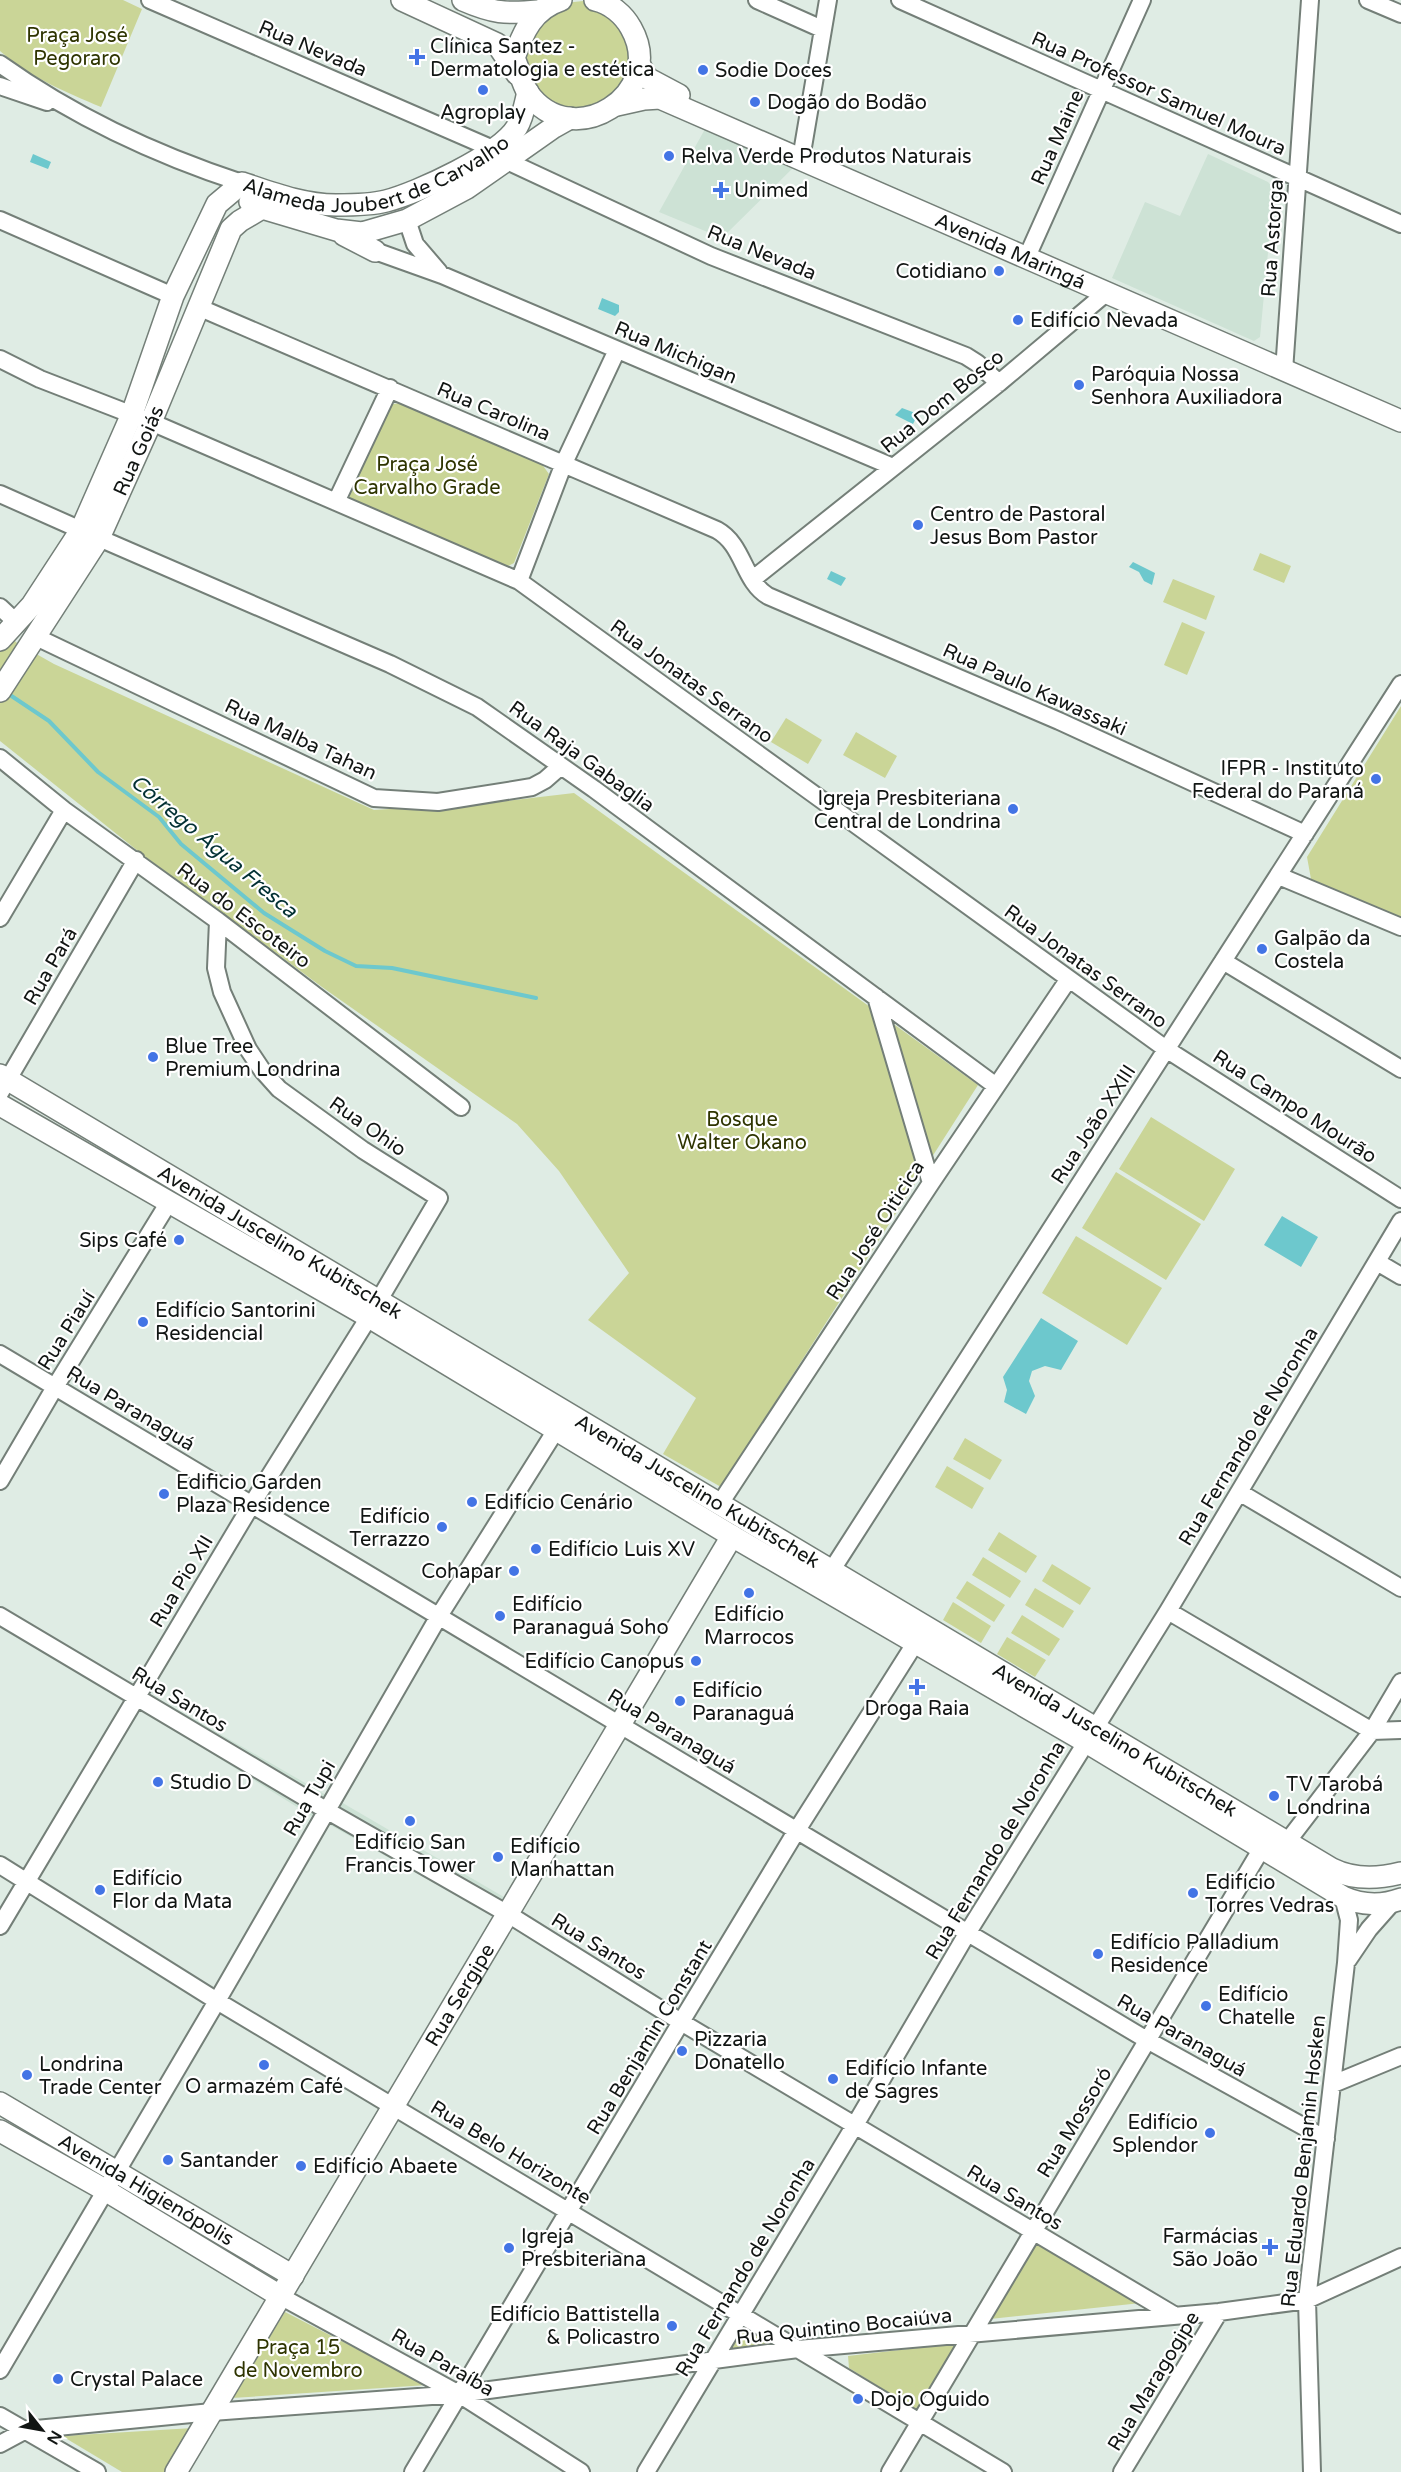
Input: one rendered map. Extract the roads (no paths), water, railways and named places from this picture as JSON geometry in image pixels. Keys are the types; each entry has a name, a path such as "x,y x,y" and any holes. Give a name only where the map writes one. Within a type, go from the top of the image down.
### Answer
{"main road":[{"path":"402,0 497,44 527,90 547,109 570,118"},
{"path":"462,0 478,7 507,14 538,11 561,0"},
{"path":"595,0 616,5 635,34 639,49 639,64 632,87 617,105"},
{"path":"527,90 514,58 523,33 538,11"},
{"name":"Avenida Maringá","path":"639,64 647,78 656,84 803,147 1028,253 1106,293 1401,408"},
{"name":"Alameda Joubert de Carvalho","path":"237,187 262,208 336,230 362,234 409,228 432,206 467,188 500,155 517,128 527,90"},
{"name":"Avenida Maringá","path":"570,118 590,118 617,105 660,98 1284,364 1401,421"},
{"name":"Alameda Joubert de Carvalho","path":"237,187 288,199 333,205 384,202 412,193 500,155 570,118"},
{"name":"Rua Goiás","path":"142,418 173,296 217,204 237,187"},
{"path":"362,234 369,216 384,202 395,207 409,228"},
{"name":"Rua Goiás","path":"0,691 34,636 90,534 142,418 198,307 231,229 262,208"},
{"path":"336,230 382,254"},
{"name":"Rua Goiás","path":"0,640 90,534"},
{"path":"0,678 18,651 34,636"},
{"name":"Avenida Juscelino Kubitschek","path":"3,1082 287,1247 374,1309 556,1430 732,1536 826,1580 1090,1735 1287,1842 1332,1869 1348,1876 1383,1877 1401,1873"},
{"name":"Avenida Juscelino Kubitschek","path":"0,1105 169,1202 374,1309 726,1509 826,1580"},
{"path":"169,1202 181,1197 196,1203 247,1234 287,1247"},
{"name":"Rua Sergipe","path":"176,2472 732,1536"},
{"name":"Avenida Juscelino Kubitschek","path":"1090,1735 1262,1848 1342,1897 1364,1904 1396,1901"},
{"path":"1287,1842 1290,1864"},
{"name":"Avenida Higienópolis","path":"0,2103 292,2276"},
{"name":"Avenida Higienópolis","path":"0,2131 105,2190 280,2296"},
{"path":"233,2267 245,2248"}],"street":[{"name":"Rua Nevada","path":"150,0 500,155 711,256 966,356 999,383"},
{"path":"757,0 822,29"},
{"path":"803,147 828,0"},
{"name":"Rua Professor Samuel Moura","path":"900,0 1401,224"},
{"name":"Rua Maine","path":"1028,253 1142,0"},
{"name":"Rua Astorga","path":"1284,364 1310,0"},
{"path":"1368,0 1401,14"},
{"path":"0,64 63,106 237,187"},
{"path":"0,86 18,94 63,106"},
{"path":"0,220 173,296"},
{"path":"362,234 382,254 405,247 409,228"},
{"name":"Rua Michigan","path":"409,228 415,244 442,275"},
{"name":"Rua Michigan","path":"382,254 442,275 893,468"},
{"name":"Rua Dom Bosco","path":"753,579 999,383 1106,293"},
{"name":"Rua Carolina","path":"198,307 724,534 738,550 753,579"},
{"path":"519,581 564,463 617,350"},
{"name":"Rua Jonatas Serrano","path":"0,359 40,379 142,418 519,581 1166,1049"},
{"path":"336,502 390,388"},
{"name":"Rua Raja Gabaglia","path":"0,494 390,664 477,707 561,766 996,1086"},
{"name":"Rua Paulo Kawassaki","path":"753,579 768,596 1059,721 1305,834"},
{"path":"0,607 16,622"},
{"name":"Rua Malba Tahan","path":"34,636 375,798 438,802 532,787 545,780 561,766"},
{"name":"Rua João XXIII","path":"826,1580 1401,684"},
{"name":"Rua do Escoteiro","path":"0,758 64,810 218,921 461,1107"},
{"path":"0,918 64,810"},
{"name":"Rua Pará","path":"3,1082 136,860"},
{"path":"1279,876 1401,927"},
{"name":"Rua Ohio","path":"218,921 216,968 222,992 248,1049 262,1070 279,1089 363,1150 439,1198"},
{"path":"1223,961 1401,1069"},
{"name":"Rua José Oiticica","path":"726,1509 931,1183 1068,980"},
{"path":"876,997 931,1183"},
{"name":"Rua Campo Mourão","path":"1166,1049 1401,1199"},
{"name":"Rua Pio XII","path":"0,1926 252,1504 374,1309 439,1198"},
{"name":"Rua Piauí","path":"0,1481 169,1202"},
{"name":"Rua Fernando de Noronha","path":"646,2472 968,1932 1168,1611 1401,1221"},
{"path":"1377,1262 1401,1276"},
{"name":"Rua Paranaguá","path":"0,1354 1147,2040 1326,2139"},
{"name":"Rua Tupi","path":"0,2370 217,2001 439,1616 556,1430"},
{"path":"1239,1492 1401,1588"},
{"path":"726,1509 732,1536"},
{"path":"1168,1611 1372,1731 1401,1730"},
{"name":"Rua Santos","path":"0,1616 326,1810 508,1914 681,2022 1174,2315"},
{"name":"Rua Benjamin Constant","path":"413,2472 797,1830 920,1634"},
{"path":"1262,1848 1287,1842 1372,1731 1401,1682"},
{"name":"Rua Mossoró","path":"890,2472 1262,1848"},
{"name":"Rua Belo Horizonte","path":"0,1864 217,2001 1003,2472"},
{"name":"Rua Eduardo Benjamin Hosken","path":"1312,2472 1307,2300 1334,2084 1346,1964 1349,1920 1342,1897"},
{"name":"Rua Eduardo Benjamin Hosken","path":"1346,1964 1364,1935 1396,1901"},
{"path":"1334,2084 1401,2056"},
{"name":"Rua Quintino Bocaiúva","path":"0,2444 26,2430 212,2412 459,2394 798,2349 1174,2315 1219,2313 1307,2300 1401,2257"},
{"name":"Rua Paraíba","path":"280,2296 459,2394 581,2472"},
{"name":"Rua Maragogipe","path":"1122,2472 1219,2313"},
{"path":"845,2346 841,2359 847,2377"},
{"path":"0,2416 97,2472"}],"water":[{"path":"33,154 51,162 48,169 30,162"},
{"path":"602,298 619,305 619,312 615,316 598,309"},
{"path":"902,408 918,414 913,424 895,415"},
{"path":"1133,562 1155,573 1152,585 1144,581 1139,572 1129,567"},
{"path":"831,571 846,578 841,586 827,579"},
{"path":"1282,1216 1318,1237 1301,1267 1264,1245"},
{"path":"1041,1318 1078,1341 1061,1370 1045,1366 1032,1371 1029,1381 1035,1396 1026,1414 1004,1402 1007,1390 1003,1377"}],"waterway":[{"name":"Córrego Água Fresca","path":"7,693 49,721 98,772 159,817 181,844 264,913 325,951 356,966 392,968 536,998"}],"place":[{"name":"Clínica Santez - Dermatologia e estética","path":"417,57"},
{"name":"Sodie Doces","path":"703,70"},
{"name":"Agroplay","path":"483,90"},
{"name":"Dogão do Bodão","path":"755,102"},
{"name":"Relva Verde Produtos Naturais","path":"669,156"},
{"name":"Unimed","path":"721,190"},
{"name":"Cotidiano","path":"999,271"},
{"name":"Edifício Nevada","path":"1018,320"},
{"name":"Paróquia Nossa Senhora Auxiliadora","path":"1079,385"},
{"name":"Centro de Pastoral Jesus Bom Pastor","path":"918,525"},
{"name":"IFPR - Instituto Federal do Paraná","path":"1376,779"},
{"name":"Igreja Presbiteriana Central de Londrina","path":"1013,809"},
{"name":"Galpão da Costela","path":"1262,949"},
{"name":"Blue Tree Premium Londrina","path":"153,1057"},
{"name":"Sips Café","path":"179,1240"},
{"name":"Edifício Santorini Residencial","path":"143,1322"},
{"name":"Edificio Garden Plaza Residence","path":"164,1494"},
{"name":"Edifício Cenário","path":"472,1502"},
{"name":"Edifício Terrazzo","path":"442,1527"},
{"name":"Edifício Luis XV","path":"536,1549"},
{"name":"Cohapar","path":"514,1571"},
{"name":"Edifício Marrocos","path":"749,1593"},
{"name":"Edifício Paranaguá Soho","path":"500,1616"},
{"name":"Edifício Canopus","path":"696,1661"},
{"name":"Droga Raia","path":"917,1687"},
{"name":"Edifício Paranaguá","path":"680,1701"},
{"name":"Studio D","path":"158,1782"},
{"name":"TV Tarobá Londrina","path":"1274,1796"},
{"name":"Edifício San Francis Tower","path":"410,1821"},
{"name":"Edifício Manhattan","path":"498,1857"},
{"name":"Edifício Flor da Mata","path":"100,1890"},
{"name":"Edifício Torres Vedras","path":"1193,1893"},
{"name":"Edifício Palladium Residence","path":"1098,1954"},
{"name":"Edifício Chatelle","path":"1206,2006"},
{"name":"Pizzaria Donatello","path":"682,2051"},
{"name":"O armazém Café","path":"264,2065"},
{"name":"Londrina Trade Center","path":"27,2075"},
{"name":"Edifício Infante de Sagres","path":"833,2079"},
{"name":"Edifício Splendor","path":"1210,2133"},
{"name":"Santander","path":"168,2160"},
{"name":"Edifício Abaete","path":"301,2166"},
{"name":"Farmácias São João","path":"1270,2247"},
{"name":"Igreja Presbiteriana","path":"509,2248"},
{"name":"Edifício Battistella & Policastro","path":"672,2326"},
{"name":"Crystal Palace","path":"58,2379"},
{"name":"Dojo Oguido","path":"858,2399"}],"park label":[{"name":"Praça José Pegoraro","path":"77,46"},
{"name":"Praça José Carvalho Grade","path":"427,476"},
{"name":"Bosque Walter Okano","path":"742,1130"},
{"name":"Praça 15 de Novembro","path":"298,2358"}]}
